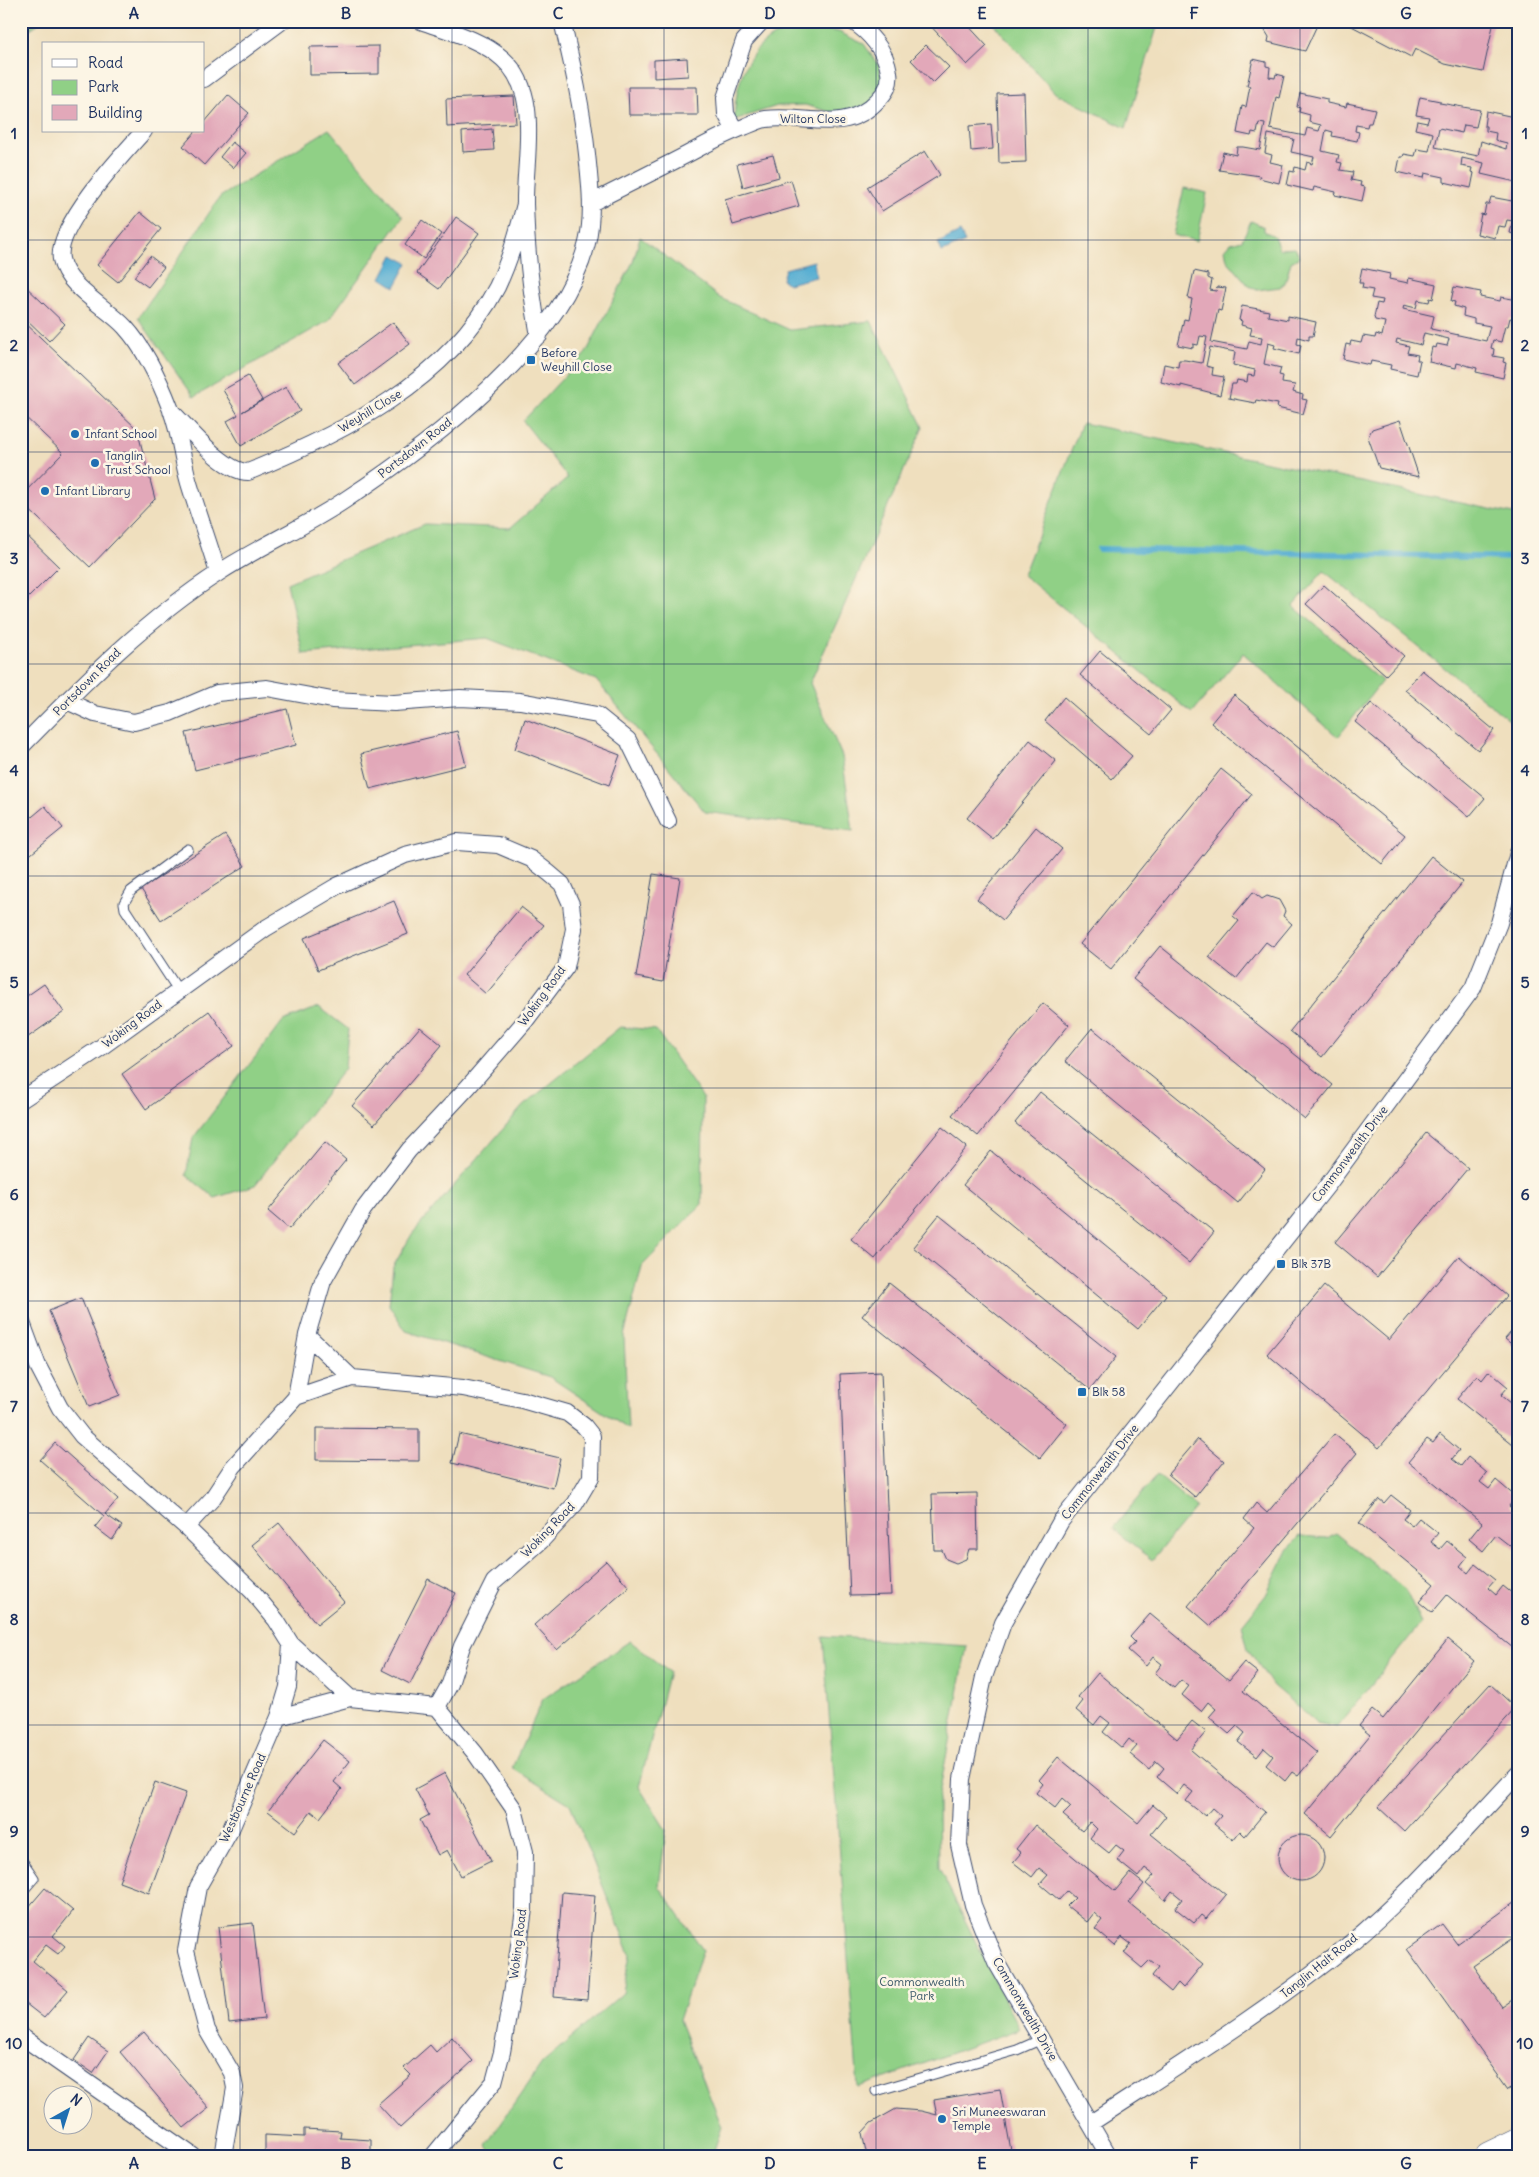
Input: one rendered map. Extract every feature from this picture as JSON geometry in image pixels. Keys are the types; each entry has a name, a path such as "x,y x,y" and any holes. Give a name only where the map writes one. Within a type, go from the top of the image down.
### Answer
{"highway":[{"path":"1489,2156 1518,2142"}],"street":[{"path":"205,78 282,21"},
{"name":"Weyhill Close","path":"421,21 476,42 503,59 518,79 525,99 529,127 525,204 531,294 540,336"},
{"name":"Portsdown Road","path":"21,747 120,648 218,573 345,501 403,459 448,423 493,383 540,336 576,277 588,241 591,203 580,92 562,21"},
{"path":"735,130 726,114 725,98 744,42 762,21"},
{"name":"Wilton Close","path":"591,203 735,130 764,119 800,118 843,121 856,118 869,110 883,96 891,81 888,64 878,45 861,27 852,21"},
{"name":"Weyhill Close","path":"143,132 101,180 77,216 62,241 61,260 71,278 98,305 124,326 147,357 171,411 189,483 218,573"},
{"name":"Weyhill Close","path":"171,411 219,458 234,469 248,472 329,435 396,399 447,354 470,327 496,288 513,248 525,204"},
{"path":"67,701 95,714 134,722 170,713 217,693 267,688 332,700 394,703 460,698 520,701 597,715 628,740 668,820"},
{"name":"Woking Road","path":"21,1100 100,1048 266,928 337,886 405,855 457,842 498,845 531,859 562,884 571,904 574,929 566,966 526,1020 468,1087 409,1150 363,1210 323,1282 307,1335"},
{"name":"Commonwealth Drive","path":"1109,2156 996,1962 973,1905 958,1845 962,1779 984,1677 1003,1623 1061,1521 1327,1186 1473,988 1499,923 1518,853"},
{"path":"21,1320 38,1366 60,1408 82,1436 186,1527 252,1591 276,1620 291,1644 350,1698"},
{"path":"307,1335 352,1378"},
{"path":"186,1527 212,1499 233,1468 296,1397 307,1335"},
{"name":"Woking Road","path":"296,1397 352,1378 463,1388 522,1400 567,1413 584,1426 592,1436 591,1477 575,1504 540,1541 494,1582 462,1646 450,1684 437,1707 475,1754 514,1809 525,1852 524,1909 502,2052 494,2082 433,2156"},
{"name":"Westbourne Road","path":"223,2156 234,2088 232,2073 207,2030 186,1951 198,1887 231,1829 279,1717 288,1687 291,1644"},
{"path":"279,1717 350,1698 437,1707"},
{"name":"Tanglin Halt Road","path":"1091,2123 1284,1995 1348,1945 1398,1899 1518,1774"},
{"path":"21,2036 193,2156"}],"lane":[{"path":"178,990 125,909 124,903 131,890 188,849"},
{"path":"21,1859 34,1878 21,1893"},
{"path":"876,2091 1017,2050 1042,2039"}],"green space":[{"path":"21,21 42,21 21,35"},
{"path":"991,21 1159,21 1126,128 1055,93"},
{"path":"814,28 839,32 864,44 879,66 884,88 877,105 842,115 805,105 777,106 734,120 741,78 753,54 773,36 787,30"},
{"path":"329,129 403,217 328,321 194,397 138,318 220,197"},
{"path":"1184,188 1207,193 1197,241 1173,235"},
{"path":"1251,221 1264,227 1264,231 1274,236 1279,249 1295,248 1300,257 1291,262 1285,283 1280,287 1257,290 1249,286 1227,260 1225,250 1231,243 1242,240"},
{"path":"640,237 720,298 790,330 871,321 923,427 810,683 842,756 853,831 705,812 596,680 487,638 303,654 287,583 425,524 510,528 568,478 523,421 586,353 633,262"},
{"path":"1082,423 1518,515 1518,727 1324,571 1293,606 1382,681 1338,737 1243,653 1192,713 1023,575"},
{"path":"319,1007 348,1029 345,1068 255,1185 215,1198 186,1175 193,1138 283,1021"},
{"path":"620,1027 656,1030 703,1098 702,1204 642,1266 624,1336 628,1429 550,1377 406,1331 389,1305 393,1267 412,1234 523,1106"},
{"path":"1157,1475 1196,1507 1152,1560 1113,1528"},
{"path":"1336,1533 1406,1590 1421,1623 1337,1727 1317,1723 1273,1686 1248,1649 1242,1625 1266,1595 1288,1550 1300,1536 1327,1538"},
{"name":"Commonwealth Park","path":"823,1636 967,1646 938,1800 939,1868 1019,2029 858,2087"},
{"path":"630,1641 669,1672 639,1787 666,1830 659,1886 703,1950 679,2020 722,2127 712,2156 497,2156 486,2145 542,2063 623,1993 630,1954 570,1804 512,1768 543,1699"}],"water":[{"path":"960,232 965,242 942,252 938,243"},
{"path":"393,255 408,263 395,287 381,278"},
{"path":"814,261 816,277 788,284 782,279 785,269"}],"building":[{"path":"926,21 964,21 987,46 967,65"},
{"path":"1259,21 1319,21 1305,51 1268,42 1269,37"},
{"path":"1342,21 1494,21 1483,72 1445,64 1415,49 1411,57"},
{"path":"926,45 949,67 933,83 911,60"},
{"path":"379,46 379,74 310,75 310,47"},
{"path":"687,58 688,76 654,78 654,60"},
{"path":"1253,59 1266,62 1266,66 1270,67 1269,77 1275,78 1276,74 1284,76 1279,98 1276,97 1270,129 1305,136 1307,128 1319,131 1321,125 1309,122 1310,115 1299,112 1300,108 1297,107 1300,93 1327,99 1327,103 1346,107 1347,103 1375,109 1371,123 1368,123 1367,127 1356,125 1355,131 1359,132 1357,141 1332,136 1333,132 1326,130 1322,151 1339,155 1337,162 1342,163 1340,170 1353,172 1351,180 1361,182 1360,186 1365,187 1362,201 1335,195 1336,192 1314,187 1313,191 1287,185 1290,171 1294,172 1295,167 1305,170 1307,162 1312,164 1314,157 1291,152 1294,139 1268,134 1265,153 1272,155 1270,162 1283,165 1279,183 1259,178 1260,176 1219,170 1223,152 1236,155 1237,147 1260,150 1265,124 1259,123 1257,133 1252,132 1251,136 1237,133 1242,106 1246,107 1250,86 1247,86"},
{"path":"628,87 697,87 698,115 629,115"},
{"path":"1024,93 1026,162 999,163 997,94"},
{"path":"228,95 249,113 204,165 183,146 195,132 205,132 205,122"},
{"path":"514,96 516,123 447,127 446,99"},
{"path":"1420,97 1440,101 1440,103 1480,110 1476,127 1464,125 1462,133 1439,128 1435,147 1478,156 1481,141 1506,149 1507,143 1495,140 1496,133 1486,131 1486,126 1484,126 1486,111 1514,117 1513,121 1518,122 1518,235 1510,233 1513,221 1507,220 1505,227 1498,226 1495,238 1477,234 1481,214 1484,215 1486,204 1489,204 1491,197 1512,201 1516,182 1481,174 1484,163 1462,158 1461,166 1472,168 1471,172 1474,173 1471,188 1444,182 1444,177 1425,173 1424,178 1397,172 1400,157 1403,157 1404,154 1415,156 1417,149 1429,151 1433,133 1415,129 1417,121 1427,123 1429,117 1416,115"},
{"path":"991,124 993,149 971,151 969,126"},
{"path":"492,129 494,150 463,152 462,132"},
{"path":"232,142 246,153 233,168 220,157"},
{"path":"925,151 940,175 882,211 867,187"},
{"path":"773,155 779,177 743,187 737,164"},
{"path":"791,180 799,206 733,225 725,199"},
{"path":"140,212 161,229 118,282 97,265"},
{"path":"456,217 479,233 439,289 417,273"},
{"path":"422,220 441,234 424,259 405,245"},
{"path":"150,256 164,267 148,287 134,277"},
{"path":"1362,268 1390,274 1389,279 1408,283 1409,278 1436,284 1433,299 1430,298 1429,302 1418,300 1416,308 1404,305 1403,309 1434,316 1431,329 1486,341 1490,326 1474,323 1474,319 1463,316 1464,309 1454,306 1455,302 1451,301 1454,287 1481,292 1480,297 1500,301 1501,297 1518,300 1518,320 1510,318 1508,326 1505,326 1501,342 1493,340 1491,348 1494,349 1493,356 1504,358 1503,362 1506,363 1503,378 1476,372 1477,368 1457,363 1456,368 1429,362 1432,347 1436,348 1437,344 1447,346 1449,339 1424,333 1421,345 1397,339 1396,343 1409,346 1407,353 1418,355 1417,360 1420,360 1417,375 1390,369 1391,365 1371,361 1370,365 1343,359 1346,344 1350,345 1351,341 1361,343 1363,336 1375,338 1376,334 1382,336 1385,322 1375,320 1374,317 1377,303 1382,304 1383,300 1371,298 1373,290 1362,288 1363,283 1359,283"},
{"path":"1194,271 1208,274 1208,278 1212,280 1210,290 1216,291 1217,287 1226,288 1221,311 1218,310 1211,342 1247,349 1249,341 1261,344 1262,337 1250,335 1252,328 1241,325 1242,321 1239,320 1242,306 1269,311 1268,316 1288,320 1288,316 1316,322 1313,336 1309,336 1309,340 1298,337 1297,344 1301,345 1299,354 1274,348 1275,345 1268,343 1264,364 1281,368 1279,375 1283,376 1282,383 1295,385 1293,392 1303,395 1302,399 1307,400 1303,414 1277,408 1278,404 1256,400 1255,403 1229,398 1232,384 1236,384 1237,380 1247,382 1248,375 1254,376 1255,370 1233,365 1235,352 1210,347 1206,366 1213,368 1212,375 1224,377 1220,395 1161,382 1164,364 1178,367 1179,360 1202,363 1207,337 1200,336 1198,345 1193,344 1193,348 1178,345 1184,319 1188,320 1192,299 1188,298"},
{"path":"21,282 65,324 49,341 21,314"},
{"name":"Infant School","path":"21,319 137,429 155,499 90,567 21,502 21,496 63,453 21,413"},
{"path":"393,322 410,344 355,385 338,363"},
{"path":"248,376 262,400 242,412 286,387 300,411 241,446 227,421 238,415 223,390"},
{"path":"1400,420 1419,477 1379,468 1368,437 1372,429"},
{"path":"21,530 59,567 21,605"},
{"path":"1324,585 1404,656 1386,675 1306,604"},
{"path":"1100,651 1171,710 1151,734 1080,675"},
{"path":"1422,670 1494,730 1478,750 1405,690"},
{"path":"1234,695 1405,835 1382,864 1211,723"},
{"path":"1064,697 1132,756 1112,779 1045,721"},
{"path":"1371,703 1485,798 1469,817 1355,722"},
{"path":"287,709 296,745 195,770 186,733"},
{"path":"525,719 620,755 609,785 515,749"},
{"path":"457,731 466,765 370,789 361,754"},
{"path":"1030,740 1056,761 993,839 967,818"},
{"path":"1221,769 1252,794 1111,969 1080,944"},
{"path":"45,806 63,828 21,862 21,826"},
{"path":"1036,827 1062,849 1003,920 977,899"},
{"path":"225,835 245,866 161,920 141,889"},
{"path":"1431,856 1463,882 1322,1057 1290,1031"},
{"path":"653,874 680,878 663,982 636,977"},
{"path":"1253,892 1262,899 1267,896 1279,900 1285,911 1283,916 1292,924 1273,947 1266,942 1236,979 1209,957 1239,921 1233,916"},
{"path":"394,901 408,934 318,970 304,938"},
{"path":"521,907 544,925 486,994 464,975"},
{"path":"1160,946 1333,1085 1305,1119 1133,979"},
{"path":"44,984 64,1012 21,1042 21,1000"},
{"path":"1043,1003 1069,1025 978,1136 952,1115"},
{"path":"209,1011 234,1046 146,1109 122,1074"},
{"path":"420,1027 442,1045 374,1125 352,1106"},
{"path":"1092,1028 1265,1169 1238,1203 1065,1061"},
{"path":"1040,1092 1214,1232 1189,1263 1015,1123"},
{"path":"942,1127 967,1147 875,1259 851,1239"},
{"path":"1426,1133 1468,1168 1377,1277 1335,1242"},
{"path":"325,1142 346,1160 289,1229 268,1211"},
{"path":"991,1151 1166,1295 1138,1329 963,1185"},
{"path":"939,1215 1116,1357 1090,1390 913,1247"},
{"path":"1459,1256 1507,1296 1379,1448 1267,1354 1324,1286 1389,1340"},
{"path":"889,1283 1067,1424 1040,1458 862,1316"},
{"path":"81,1298 120,1395 89,1407 49,1311"},
{"path":"1518,1324 1518,1349 1505,1339"},
{"path":"1489,1371 1508,1387 1501,1395 1511,1403 1518,1394 1518,1448 1457,1399 1477,1375 1482,1380"},
{"path":"881,1372 891,1595 850,1596 840,1374"},
{"path":"316,1428 419,1429 419,1461 316,1460"},
{"path":"459,1434 560,1458 553,1488 452,1463"},
{"path":"1334,1434 1357,1453 1211,1626 1188,1606 1254,1528 1244,1519 1256,1503 1267,1513"},
{"path":"1440,1434 1459,1450 1452,1459 1461,1466 1468,1457 1487,1473 1480,1482 1489,1489 1496,1480 1516,1497 1509,1506 1518,1513 1518,1552 1496,1535 1483,1551 1469,1539 1482,1523 1408,1462 1427,1439 1433,1443"},
{"path":"1198,1439 1224,1461 1195,1497 1168,1474"},
{"path":"55,1443 118,1499 105,1514 122,1526 112,1540 95,1527 104,1516 40,1460"},
{"path":"977,1493 978,1549 969,1549 966,1559 956,1563 946,1559 942,1550 934,1550 932,1494"},
{"path":"1391,1495 1410,1510 1403,1519 1412,1526 1419,1518 1438,1533 1431,1542 1440,1549 1447,1541 1467,1557 1460,1566 1468,1573 1475,1564 1495,1580 1488,1588 1496,1595 1503,1586 1518,1598 1518,1607 1515,1611 1518,1613 1518,1652 1447,1595 1432,1613 1419,1602 1434,1584 1359,1523 1379,1499 1384,1503"},
{"path":"279,1523 344,1602 317,1624 252,1545"},
{"path":"606,1561 629,1587 557,1650 534,1625"},
{"path":"428,1579 456,1593 410,1684 382,1670"},
{"path":"1150,1614 1229,1680 1244,1662 1258,1673 1243,1691 1317,1753 1298,1776 1292,1772 1285,1781 1266,1765 1273,1756 1264,1748 1257,1757 1238,1742 1245,1733 1237,1726 1229,1734 1209,1717 1216,1709 1208,1702 1201,1711 1182,1695 1189,1686 1181,1680 1174,1688 1155,1673 1162,1664 1153,1657 1146,1666 1128,1650 1135,1642 1130,1637"},
{"path":"1448,1639 1474,1661 1331,1836 1305,1814 1370,1735 1359,1726 1372,1710 1383,1719"},
{"path":"1098,1673 1177,1739 1192,1721 1206,1732 1191,1750 1265,1812 1245,1836 1240,1831 1233,1840 1214,1824 1221,1816 1212,1808 1205,1816 1186,1801 1193,1792 1184,1785 1177,1794 1157,1777 1164,1768 1156,1761 1149,1770 1130,1754 1137,1746 1129,1739 1122,1748 1103,1732 1110,1723 1101,1716 1094,1725 1076,1710 1083,1701 1078,1697"},
{"path":"1490,1684 1516,1708 1404,1831 1378,1807"},
{"path":"323,1740 350,1761 334,1782 342,1789 320,1818 311,1811 295,1832 268,1811"},
{"path":"1058,1757 1138,1823 1153,1805 1166,1816 1151,1834 1226,1895 1206,1919 1201,1915 1194,1923 1175,1908 1182,1899 1172,1891 1165,1900 1146,1884 1154,1875 1145,1868 1138,1877 1117,1860 1124,1851 1116,1845 1109,1853 1090,1838 1097,1829 1090,1822 1082,1831 1063,1815 1071,1807 1062,1799 1055,1808 1036,1793 1043,1784 1039,1780"},
{"path":"445,1773 491,1861 461,1876 447,1850 438,1855 420,1820 429,1815 415,1789"},
{"path":"155,1782 186,1793 149,1893 119,1882"},
{"path":"1035,1825 1115,1891 1130,1873 1144,1884 1129,1903 1203,1964 1183,1988 1178,1983 1171,1992 1152,1976 1159,1967 1150,1960 1142,1968 1124,1953 1131,1944 1122,1937 1115,1946 1095,1929 1102,1920 1094,1913 1087,1922 1067,1906 1075,1898 1067,1891 1059,1900 1040,1884 1048,1875 1039,1868 1032,1877 1013,1862 1021,1853 1016,1849"},
{"path":"1301,1835 1314,1839 1320,1845 1324,1858 1320,1871 1314,1877 1301,1881 1288,1877 1282,1871 1278,1858 1282,1845 1288,1839"},
{"path":"45,1888 73,1911 53,1936 65,1946 58,1954 46,1945 33,1961 68,1990 44,2018 21,2000 21,1916"},
{"path":"562,1892 595,1895 587,2000 554,1997"},
{"path":"1518,1900 1518,1935 1473,1966 1502,2007 1518,1996 1518,2083 1508,2089 1407,1949 1442,1924 1457,1944"},
{"path":"253,1923 264,2019 229,2023 218,1927"},
{"path":"144,2032 209,2108 184,2128 120,2052"},
{"path":"452,2037 473,2061 400,2128 378,2104 411,2075 404,2068 430,2045 436,2052"},
{"path":"89,2038 108,2051 93,2073 74,2060"},
{"name":"Sri Muneeswaran Temple","path":"1000,2089 1012,2156 867,2156 862,2133 871,2123 896,2109 921,2111 937,2115 934,2100"},
{"path":"304,2129 341,2131 340,2138 371,2140 371,2156 265,2156 265,2135 304,2137"}],"waterway":[{"path":"1099,549 1518,558"}],"place":[{"name":"Before Weyhill Close","path":"531,360"},
{"name":"Infant School","path":"75,434"},
{"name":"Tanglin Trust School","path":"95,463"},
{"name":"Infant Library","path":"45,491"},
{"name":"Blk 37B","path":"1281,1264"},
{"name":"Blk 58","path":"1082,1392"},
{"name":"Sri Muneeswaran Temple","path":"942,2119"}]}
